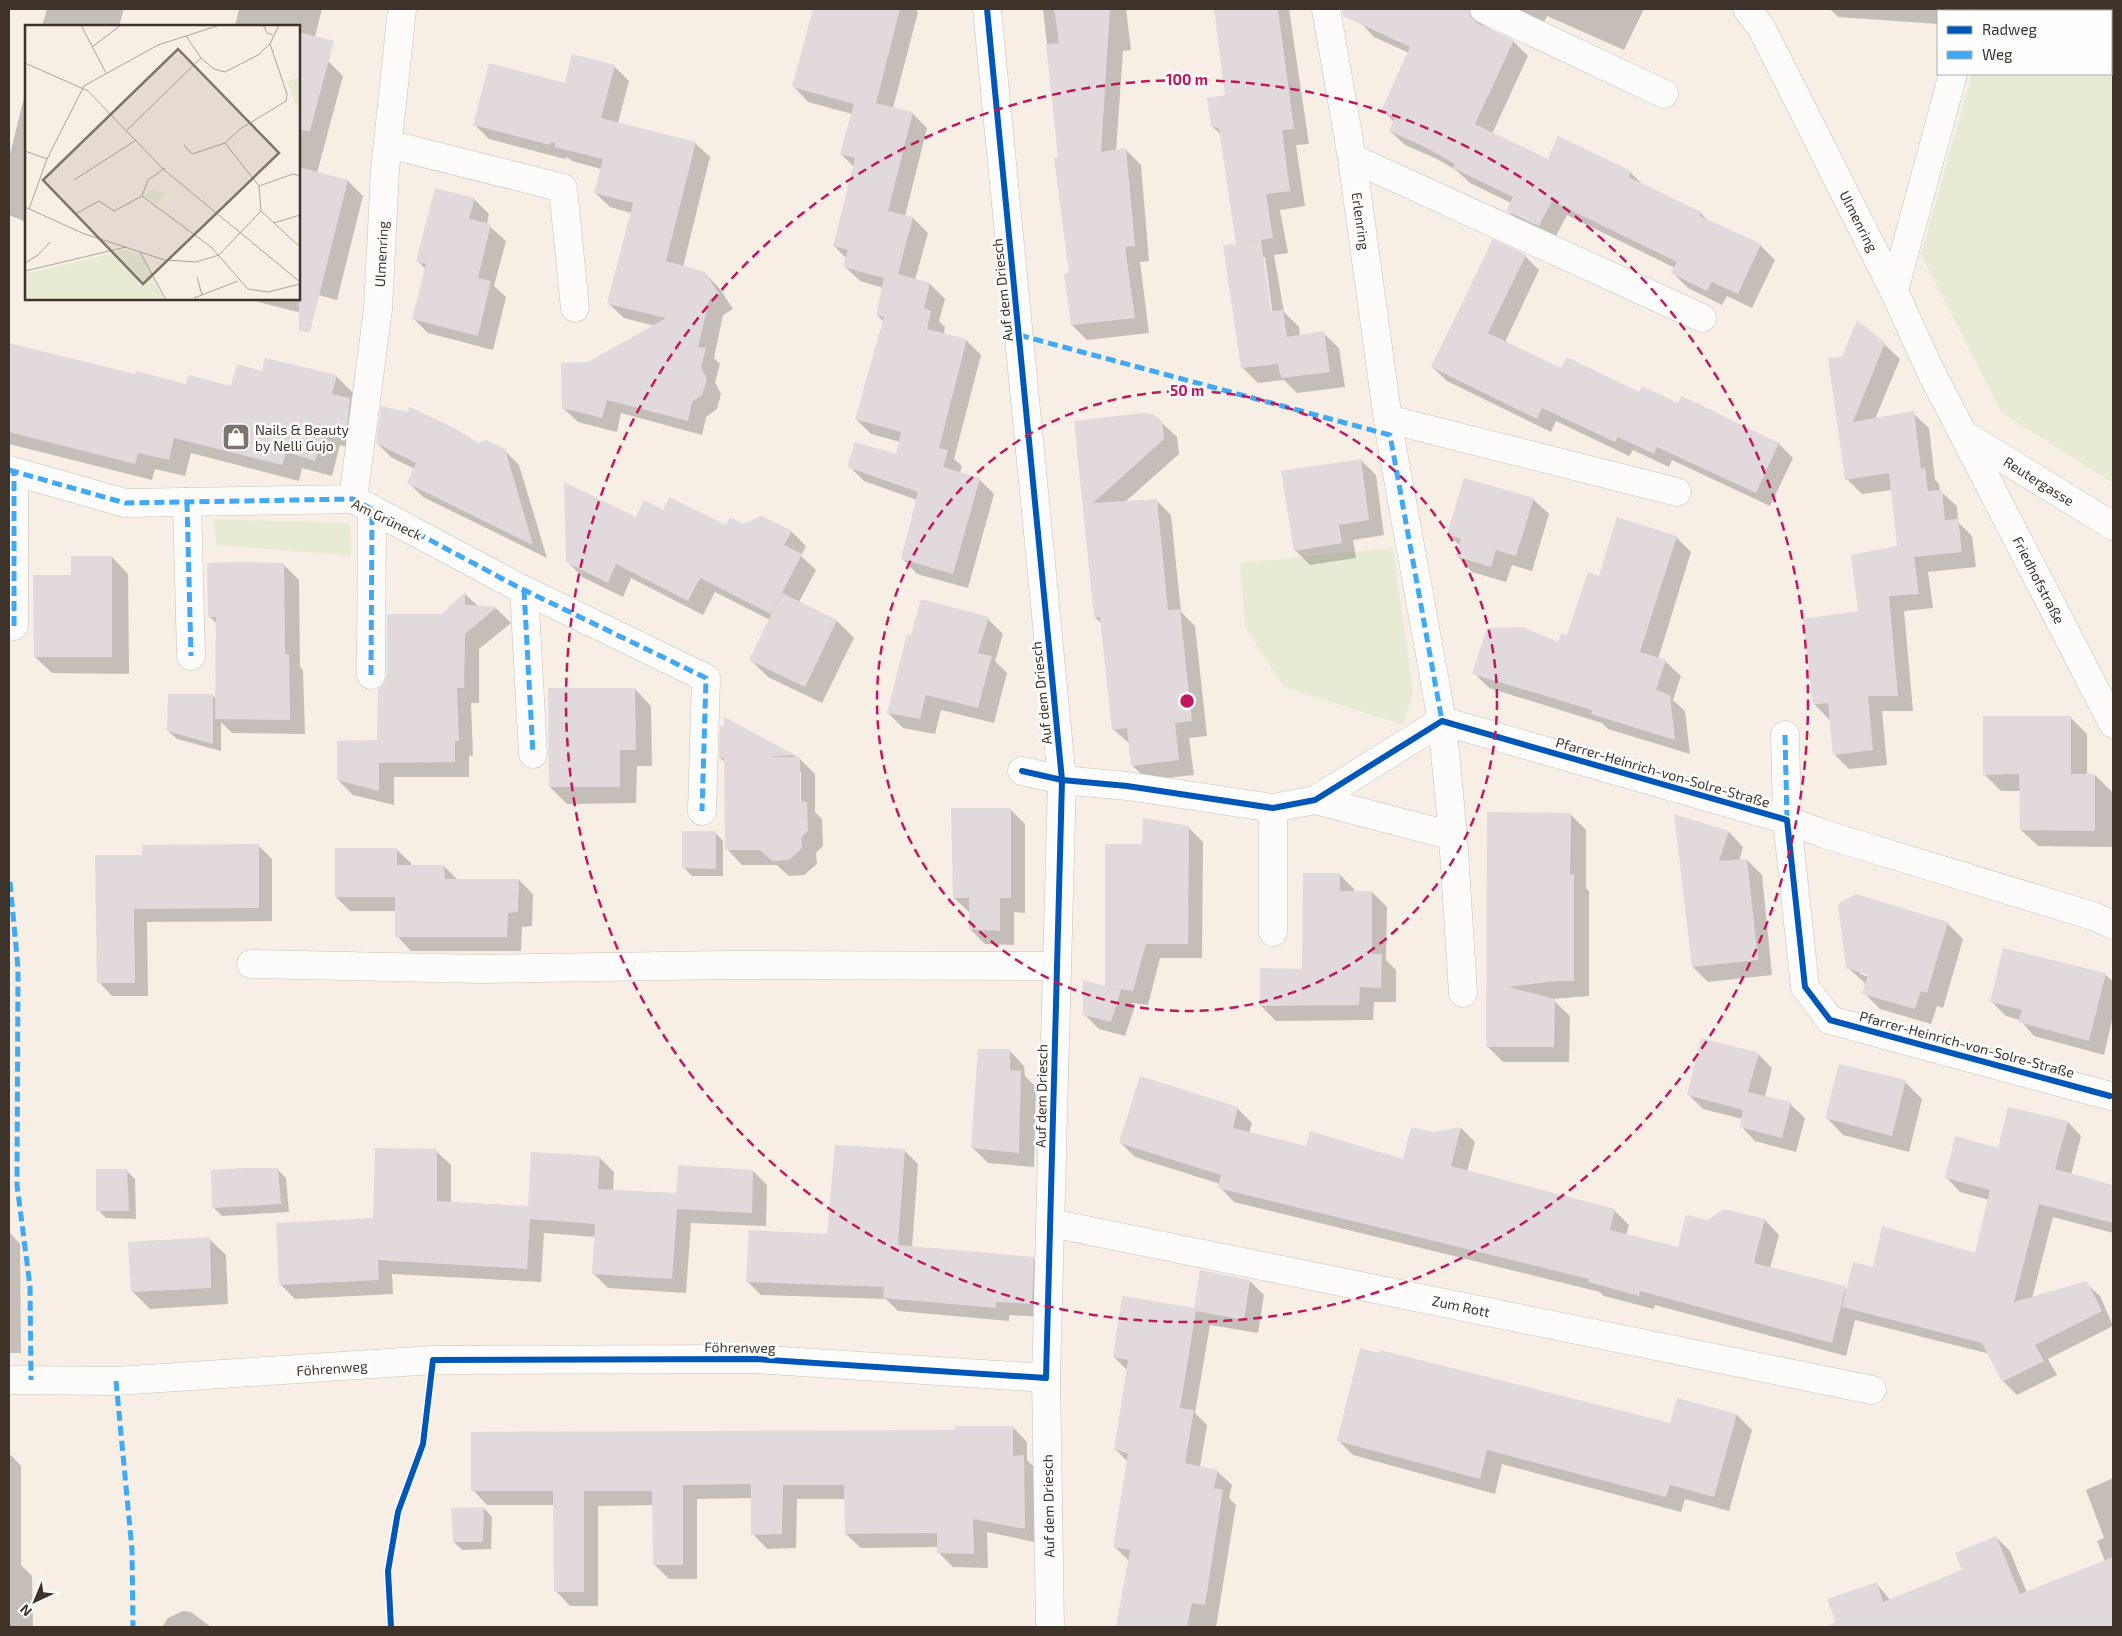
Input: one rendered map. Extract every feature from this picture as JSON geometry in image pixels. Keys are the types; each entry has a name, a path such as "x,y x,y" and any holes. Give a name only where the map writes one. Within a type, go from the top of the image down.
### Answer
{"street":[{"name":"Ulmenring","path":"371,675 362,504 378,309 388,144 402,9"},
{"name":"Auf dem Driesch","path":"987,9 1062,780 1046,1378 1050,1627"},
{"name":"Erlenring","path":"1326,9 1352,158 1389,427"},
{"path":"1484,9 1664,94"},
{"name":"Ulmenring","path":"1747,9 1761,27 1894,291 1930,370 1966,435"},
{"path":"1894,291 1952,75"},
{"path":"388,144 563,188 575,308"},
{"path":"1352,158 1702,318"},
{"path":"1464,993 1453,836 1442,722 1389,427 1677,492"},
{"name":"Reutergasse","path":"1966,435 2113,526"},
{"name":"Friedhofstraße","path":"1966,435 2113,724"},
{"path":"12,471 14,626"},
{"name":"Am Grüneck","path":"12,471 125,503 362,504 524,590 706,678 702,811"},
{"path":"187,502 191,656"},
{"path":"524,590 533,754"},
{"path":"1022,771 1062,780 1127,786 1273,808 1315,800 1442,722"},
{"name":"Pfarrer-Heinrich-von-Solre-Straße","path":"1442,722 1787,820"},
{"name":"Pfarrer-Heinrich-von-Solre-Straße","path":"1785,735 1787,820 1805,987 1830,1020 2110,1096"},
{"path":"1315,800 1453,836"},
{"path":"1273,808 1273,932"},
{"path":"1787,820 1824,834 2094,916 2113,925"},
{"path":"251,964 481,969 726,965 1057,966"},
{"name":"Zum Rott","path":"1050,1223 1872,1390"},
{"name":"Föhrenweg","path":"9,1380 116,1381 263,1373 433,1360 736,1359 1046,1378"}],"green space":[{"path":"2113,9 2113,483 2002,413 1921,255 1972,75 2112,75 2112,10 1990,10"},
{"path":"214,519 350,523 351,556 216,545"},
{"path":"1393,548 1413,693 1403,725 1284,687 1245,627 1240,563"}],"building":[{"path":"813,9 900,9 876,103 913,112 888,211 913,217 898,274 930,283 924,308 931,311 927,329 967,339 939,448 948,450 943,467 980,478 953,574 901,559 918,492 847,467 855,442 896,454 901,432 855,419 884,317 876,315 884,278 843,267 848,250 833,246 855,158 840,154 854,104 792,87"},
{"path":"1054,9 1110,9 1101,152 1126,148 1135,246 1125,247 1135,318 1071,325 1064,273 1069,273 1054,158 1058,157 1046,44 1059,43"},
{"path":"1214,9 1278,9 1294,129 1282,130 1290,191 1266,194 1273,238 1240,243 1261,240 1271,311 1283,310 1287,337 1324,331 1330,372 1281,378 1278,364 1241,368 1223,245 1236,244 1219,129 1211,126 1207,98 1225,95"},
{"path":"1342,9 1469,9 1471,17 1477,23 1514,40 1475,124 1548,159 1558,136 1631,171 1629,177 1701,212 1700,216 1761,244 1738,294 1712,282 1707,291 1671,273 1677,262 1552,201 1539,226 1506,211 1513,197 1453,168 1455,164 1423,146 1389,131 1395,118 1381,111 1410,47 1343,16"},
{"path":"300,32 334,41 310,131 300,130"},
{"path":"572,54 615,65 601,118 696,142 666,261 705,272 719,294 709,300 698,347 706,348 701,367 707,379 702,395 692,402 688,421 607,400 602,418 562,408 561,363 588,362 666,318 607,304 633,203 594,193 603,159 555,147 555,143 551,142 550,145 473,125 489,63 565,83"},
{"path":"300,167 348,180 310,332 299,331"},
{"path":"435,188 475,198 469,219 491,224 478,278 491,281 478,336 412,319 426,264 416,262"},
{"path":"1493,239 1526,255 1488,333 1561,368 1567,357 1639,392 1642,386 1678,403 1682,396 1779,443 1756,493 1657,447 1654,454 1618,437 1615,442 1542,408 1537,419 1431,367"},
{"path":"1857,320 1885,343 1853,422 1914,411 1921,469 1925,468 1928,491 1942,490 1945,520 1958,519 1962,552 1914,557 1919,594 1889,596 1898,696 1868,696 1873,750 1833,755 1828,703 1813,705 1803,619 1858,611 1851,555 1897,546 1889,473 1845,480 1828,358 1842,357"},
{"path":"9,343 135,374 136,371 186,384 188,375 231,386 237,364 262,371 265,358 337,375 332,394 350,398 347,428 345,427 343,435 324,430 315,461 286,452 282,465 174,438 169,460 138,453 135,464 9,432"},
{"path":"381,406 407,412 410,407 456,429 478,443 486,440 505,449 533,545 407,483 416,463 376,443"},
{"path":"1142,413 1153,414 1162,421 1164,439 1093,503 1157,499 1168,610 1180,609 1192,721 1175,723 1179,760 1131,766 1127,728 1112,730 1100,617 1094,617 1074,421"},
{"path":"1361,459 1369,520 1339,525 1342,543 1294,551 1281,471"},
{"path":"1464,478 1534,498 1516,556 1496,550 1491,567 1455,556 1461,539 1447,534"},
{"path":"564,482 636,517 644,500 663,510 669,497 726,525 730,517 743,524 762,516 792,531 784,545 802,554 771,614 700,578 688,601 616,564 608,583 566,562"},
{"path":"1617,517 1677,536 1640,652 1666,660 1656,690 1670,695 1675,740 1591,714 1592,710 1472,674 1487,628 1523,627 1558,642 1561,633 1567,635 1588,572 1599,576"},
{"path":"71,556 112,556 112,657 34,657 33,575 71,575"},
{"path":"207,563 284,563 285,654 289,654 290,720 215,719 216,617 208,617"},
{"path":"465,592 465,605 497,607 465,634 464,688 457,688 459,741 455,741 455,762 379,763 379,791 337,780 337,741 377,740 378,689 384,683 387,675 387,614 442,614"},
{"path":"782,593 837,620 805,687 749,660"},
{"path":"921,599 989,617 978,653 992,656 978,708 926,695 920,719 887,713 907,635 911,635"},
{"path":"548,688 635,688 636,750 620,750 620,787 549,787"},
{"path":"168,694 213,694 213,744 167,731"},
{"path":"1983,716 2071,716 2071,774 2095,774 2095,831 2020,830 2019,774 1983,775"},
{"path":"724,717 795,755 766,757 800,757 800,801 807,802 808,830 801,838 802,848 789,860 772,861 760,850 725,850 724,758 719,758 720,726 724,726"},
{"path":"951,808 1011,808 1011,898 1000,898 1000,931 969,929 969,898 953,898"},
{"path":"1487,812 1571,813 1570,875 1574,874 1574,981 1555,981 1508,987 1555,999 1554,1047 1486,1047"},
{"path":"1674,814 1729,831 1719,861 1747,859 1758,960 1692,967"},
{"path":"1143,818 1189,826 1188,944 1146,944 1133,991 1111,988 1121,990 1111,1022 1083,1015 1083,980 1105,986 1105,844 1142,844"},
{"path":"682,831 716,831 716,869 682,868"},
{"path":"259,844 259,908 134,909 135,983 97,983 95,855 142,855 142,845"},
{"path":"335,848 397,848 397,865 444,865 445,879 519,879 518,912 508,913 507,937 395,937 395,897 335,897"},
{"path":"1303,873 1340,873 1340,891 1372,891 1372,954 1382,954 1381,988 1360,987 1359,1005 1260,1006 1260,968 1302,969"},
{"path":"1856,894 1948,922 1927,993 1921,991 1915,1009 1862,994 1868,975 1846,968 1838,904"},
{"path":"2003,948 2106,973 2089,1041 2018,1022 2022,1010 1990,1002"},
{"path":"1701,1038 1759,1053 1748,1092 1791,1102 1782,1138 1740,1127 1743,1110 1687,1095"},
{"path":"978,1049 1010,1049 1010,1070 1021,1071 1019,1153 971,1148"},
{"path":"1839,1064 1906,1080 1892,1136 1825,1118"},
{"path":"1140,1076 1238,1107 1233,1128 1306,1146 1310,1131 1403,1159 1411,1127 1434,1132 1461,1127 1451,1166 1615,1209 1610,1230 1678,1247 1686,1215 1708,1220 1724,1209 1765,1219 1754,1263 1846,1286 1832,1343 1640,1291 1639,1296 1588,1282 1589,1279 1218,1188 1221,1175 1119,1143"},
{"path":"2008,1107 2068,1121 2055,1169 2113,1185 2113,1223 2039,1204 2014,1302 2087,1281 2102,1311 2035,1345 2044,1361 2002,1382 1982,1343 1842,1307 1853,1262 1873,1267 1882,1226 1975,1253 1990,1190 1945,1178 1955,1136 1998,1148"},
{"path":"835,1145 905,1149 898,1245 1034,1257 1032,1304 996,1302 996,1308 883,1298 884,1287 746,1282 749,1230 827,1234"},
{"path":"375,1148 437,1149 437,1201 528,1206 531,1152 600,1156 598,1189 676,1193 678,1165 753,1170 752,1213 677,1209 672,1279 592,1274 595,1224 530,1219 527,1269 378,1260 379,1280 279,1285 276,1223 373,1218"},
{"path":"278,1168 281,1204 212,1208 211,1170"},
{"path":"96,1169 127,1169 129,1211 96,1211"},
{"path":"210,1237 211,1288 131,1292 128,1242"},
{"path":"1200,1270 1250,1280 1244,1320 1196,1311 1180,1408 1194,1410 1185,1463 1218,1470 1214,1488 1223,1490 1205,1605 1192,1603 1187,1627 1116,1627 1130,1550 1113,1547 1128,1453 1114,1450 1128,1360 1113,1357 1122,1296 1194,1308"},
{"path":"1360,1348 1379,1353 1380,1350 1670,1423 1677,1398 1737,1414 1714,1497 1670,1485 1666,1497 1487,1450 1480,1479 1337,1441"},
{"path":"955,1426 1013,1426 1013,1456 1024,1455 1025,1529 973,1519 974,1554 937,1553 937,1533 845,1534 844,1485 783,1485 782,1534 751,1535 751,1484 683,1485 683,1565 653,1565 652,1491 584,1491 584,1592 554,1592 553,1491 471,1491 471,1432 955,1430"},
{"path":"484,1507 483,1542 453,1542 451,1508"},
{"path":"1996,1536 2020,1594 2113,1557 2113,1627 1826,1627 1836,1622 1827,1599 1877,1582 1883,1602 1962,1570 1955,1553"}],"marked path":[{"path":"1019,335 1390,435 1442,721"},
{"path":"9,470 125,503 353,499 516,586 706,678 702,811"},
{"path":"14,472 14,626"},
{"path":"187,502 191,656"},
{"path":"371,675 372,509"},
{"path":"524,590 533,754"},
{"path":"1785,735 1787,820"},
{"path":"10,882 18,968 17,1185 30,1286 31,1380"},
{"path":"116,1381 132,1550 133,1627"}],"cycle path":[{"path":"391,1627 388,1571 398,1512 423,1444 433,1360 755,1359 1046,1378 1062,780 987,9"},
{"path":"1022,771 1062,780 1127,786 1273,808 1315,800 1442,721 1787,820 1805,987 1830,1020 2110,1096"}],"place":[{"name":"Nails & Beauty by Nelli Gujo","path":"236,437"}]}
